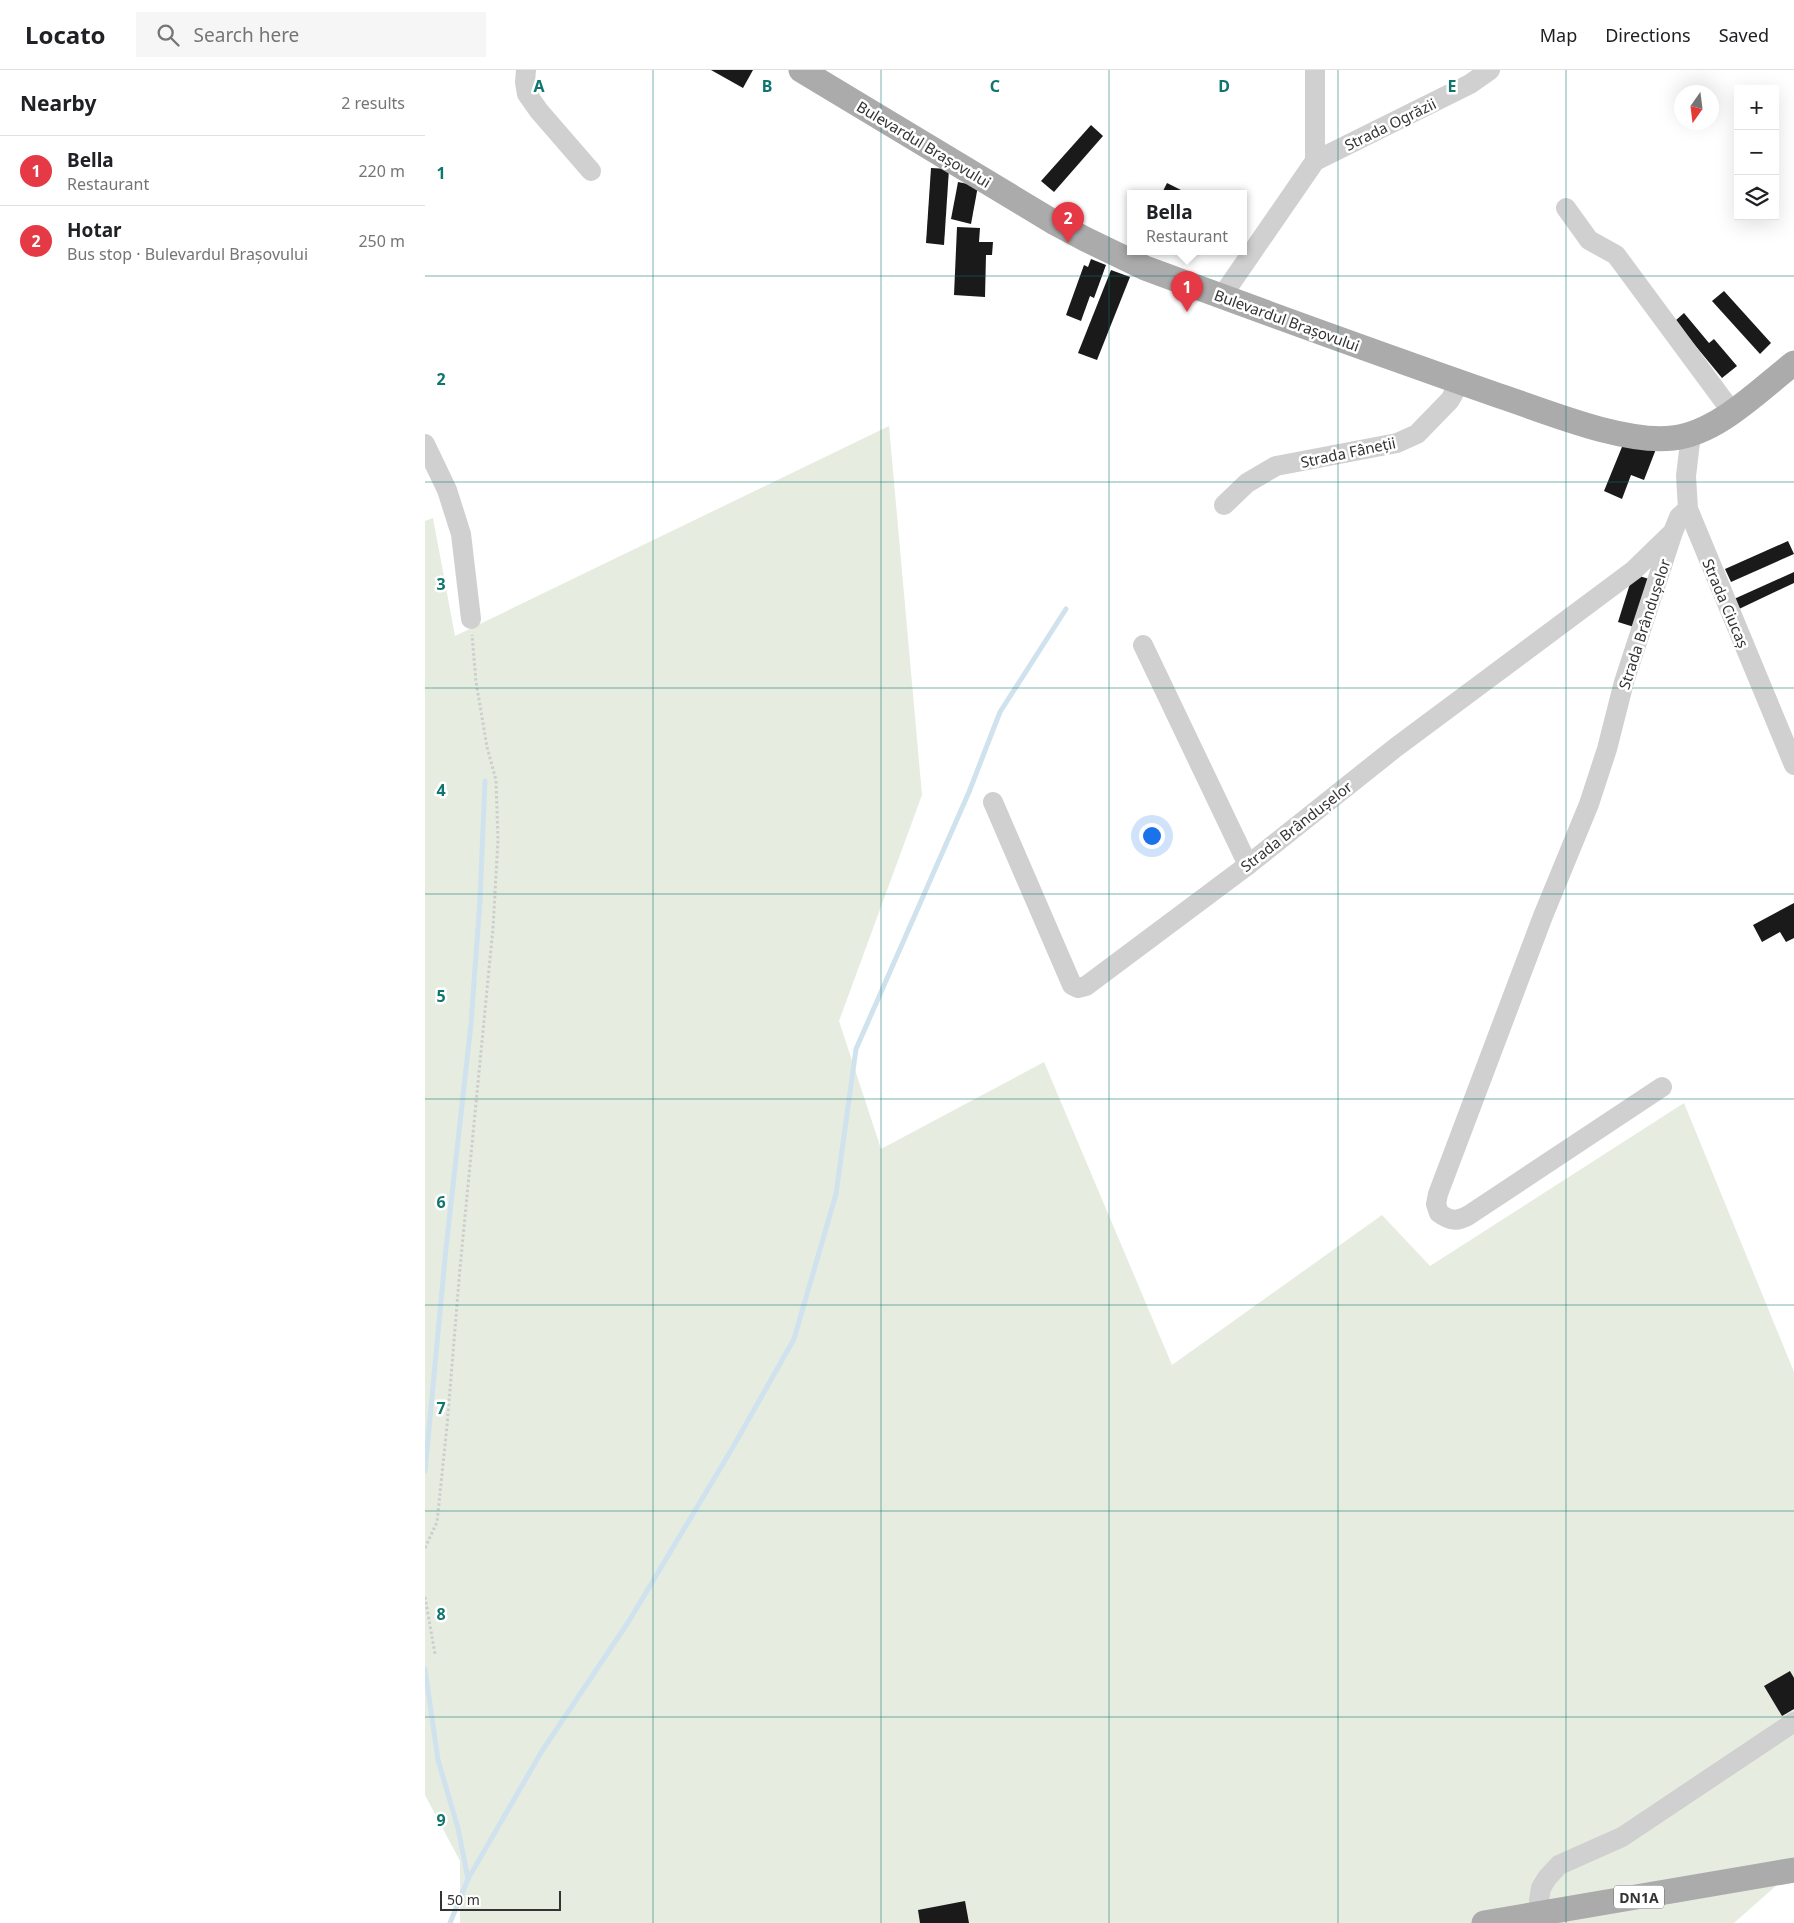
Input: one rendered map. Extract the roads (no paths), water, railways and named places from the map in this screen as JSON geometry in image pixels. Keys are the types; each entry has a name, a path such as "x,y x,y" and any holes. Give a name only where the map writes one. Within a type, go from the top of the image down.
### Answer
{"main road":[{"name":"Bulevardul Brașovului","path":"801,70 1085,239 1145,268 1460,382 1587,425 1613,432 1654,438 1673,438 1691,434 1707,428 1732,412 1794,363"},
{"name":"DN1A","path":"1484,1923 1794,1870"}],"street":[{"path":"526,70 527,94 539,111 591,171"},
{"path":"1222,296 1315,161 1315,70"},
{"name":"Strada Ogrăzii","path":"1315,161 1470,84 1490,70"},
{"path":"1565,208 1589,240 1616,255 1732,412"},
{"name":"Strada Fâneții","path":"1224,505 1247,484 1276,466 1397,443 1417,434 1450,400 1460,382"},
{"name":"Strada Ciucaș","path":"1691,434 1687,476 1688,508 1794,765"},
{"path":"425,444 447,490 461,534 471,619"},
{"name":"Strada Brândușelor","path":"1662,1087 1461,1220 1453,1221 1439,1213 1436,1204 1438,1194 1543,916 1589,804 1607,749 1624,682 1673,532 1679,517 1688,508"},
{"name":"Strada Brândușelor","path":"993,802 1072,985 1079,988 1086,986 1248,865 1395,748 1634,570 1673,532"},
{"path":"1143,645 1248,865"},
{"path":"1540,1914 1539,1900 1541,1888 1559,1865 1622,1837 1794,1722"}],"waterway":[{"path":"450,1923 468,1879 542,1751 629,1621 733,1447 794,1339 836,1194 856,1049 969,792 1000,712 1066,609"},
{"path":"425,1471 446,1248 471,1024 480,900 485,781"},
{"path":"425,1669 438,1760 458,1828 468,1879"}],"place":[{"name":"Hotar","path":"1068,243"},
{"name":"Bella","path":"1187,312"}]}
